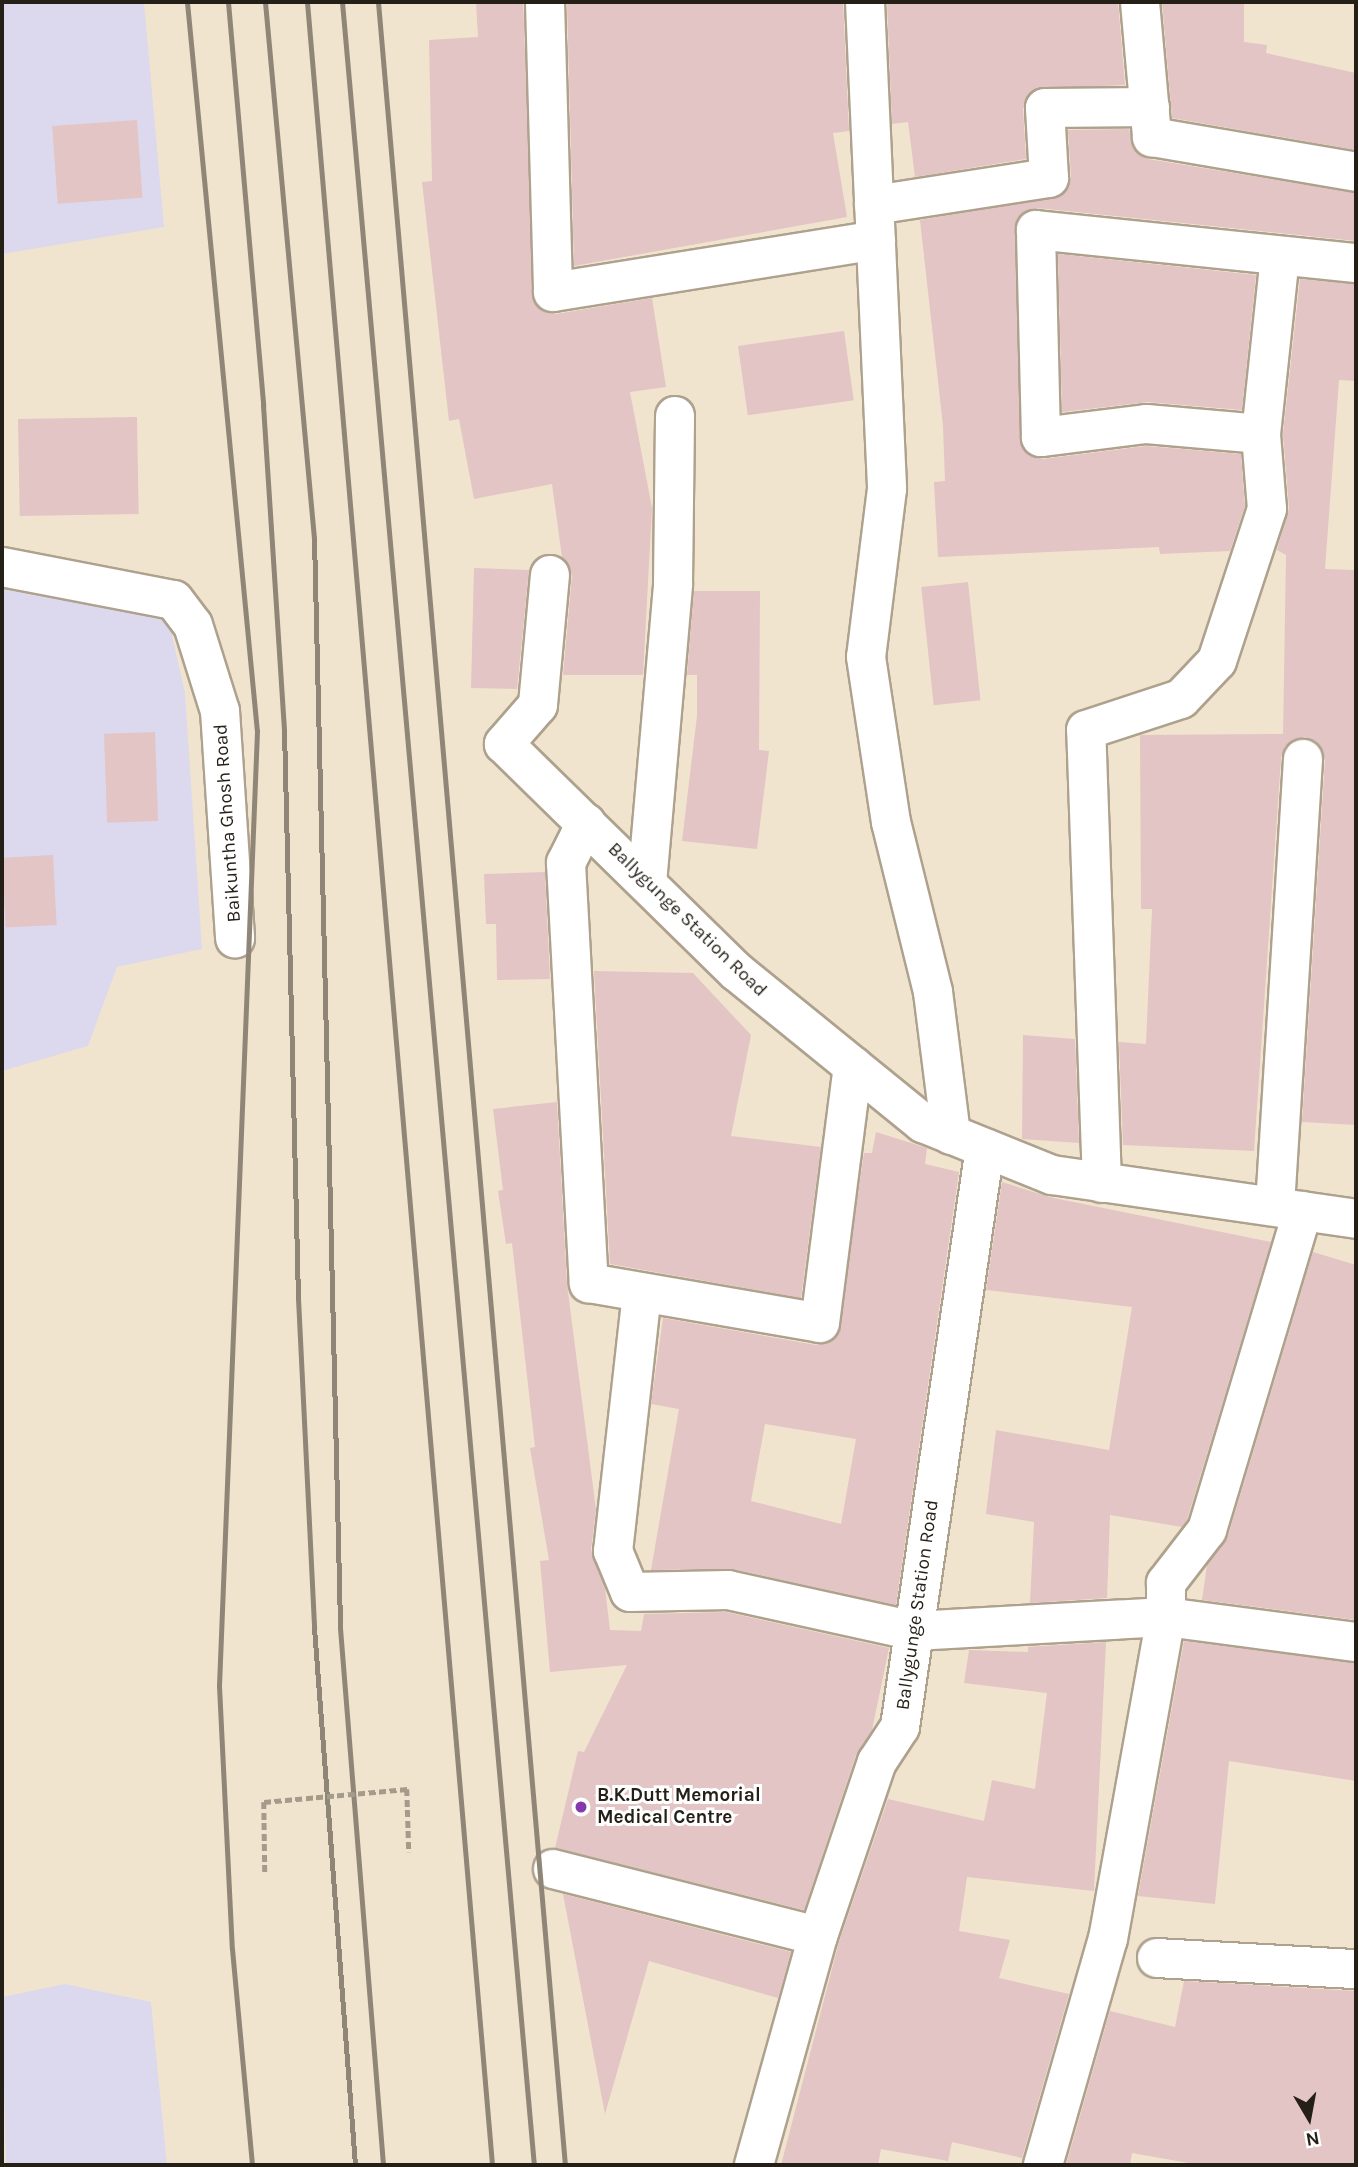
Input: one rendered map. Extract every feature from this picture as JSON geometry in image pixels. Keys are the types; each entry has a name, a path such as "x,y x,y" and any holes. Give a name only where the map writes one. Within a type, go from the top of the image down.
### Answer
{"street":[{"path":"545,2 553,292 875,222 1049,178 1045,107 1150,107"},
{"path":"865,2 887,489 866,657 891,822 968,1142"},
{"path":"1140,2 1152,137 1356,172"},
{"path":"1261,434 1146,424 1041,437 1036,230 1356,263"},
{"path":"1102,1183 1086,730 1181,699 1217,661 1267,509 1261,434 1280,256"},
{"path":"647,883 673,583 675,416"},
{"name":"Baikuntha Ghosh Road","path":"2,567 174,600 193,625 220,711 235,939"},
{"name":"Ballygunge Station Road","path":"550,575 538,705 504,744 737,972 923,1123 1052,1175 1356,1219"},
{"path":"1043,2165 1108,1940 1166,1617 1166,1583 1207,1530 1289,1208 1303,760"},
{"path":"586,823 566,863 589,1283 820,1323 853,1066"},
{"name":"Ballygunge Station Road","path":"754,2165 818,1936 877,1762 900,1727 914,1631 968,1142"},
{"path":"642,1293 613,1551 630,1592 728,1590 914,1631 1166,1617 1356,1642"},
{"path":"553,1869 818,1936"},
{"path":"1157,1958 1356,1969"}],"path":[{"path":"265,1872 264,1802 407,1789 409,1852"}],"shaded area":[{"path":"2,2 144,2 164,227 2,254"},
{"path":"160,582 185,693 202,949 117,967 88,1046 2,1071 2,583"},
{"path":"65,1984 151,2002 167,2165 6,2165 2,1997"}],"building":[{"path":"476,2 523,2 535,304 556,314 652,298 666,387 630,392 652,508 643,675 563,675 572,576 562,557 552,484 474,499 459,419 449,421 422,182 432,181 429,40 478,37"},
{"path":"567,2 843,2 849,131 833,133 847,217 574,266"},
{"path":"887,2 1118,2 1125,85 1034,89 1023,109 1026,159 915,177 908,122 892,124"},
{"path":"1162,2 1244,2 1244,42 1267,45 1266,53 1356,73 1356,150 1172,118"},
{"path":"137,120 142,198 58,204 52,126"},
{"path":"1129,129 1133,148 1148,159 1356,193 1356,241 1038,208 1017,219 1022,448 1043,459 1146,446 1241,454 1245,506 1230,551 1160,554 1159,547 938,557 934,482 945,481 943,426 920,220 1062,196 1071,177 1068,130"},
{"path":"1058,254 1256,275 1242,410 1148,402 1062,412"},
{"path":"1300,279 1356,284 1356,381 1339,380 1325,569 1356,570 1356,1125 1302,1122 1325,760 1316,741 1304,737 1285,746 1281,758 1254,1151 1123,1145 1119,1042 1146,1044 1152,909 1141,909 1140,735 1283,734 1286,555 1277,550 1289,508 1283,434"},
{"path":"844,331 854,400 748,415 738,346"},
{"path":"137,417 139,514 20,516 18,419"},
{"path":"474,568 529,570 517,689 471,688"},
{"path":"968,582 980,700 934,705 921,587"},
{"path":"694,591 760,591 759,750 769,751 757,849 682,841 697,716 697,675 687,675"},
{"path":"155,732 158,821 107,823 104,734"},
{"path":"53,855 57,925 6,928 2,858"},
{"path":"545,872 550,979 497,980 496,924 486,924 484,874"},
{"path":"594,971 693,973 751,1035 731,1136 821,1147 801,1298 610,1264"},
{"path":"1023,1035 1075,1039 1079,1143 1022,1139"},
{"path":"557,1102 567,1284 596,1510 591,1549 605,1588 610,1630 641,1631 644,1614 726,1612 889,1648 872,1730 856,1755 804,1910 555,1848 578,1751 584,1752 627,1665 550,1672 540,1561 549,1560 530,1448 535,1447 512,1243 506,1244 498,1191 503,1190 493,1109"},
{"path":"876,1132 927,1148 925,1164 959,1172 896,1605 733,1569 651,1570 679,1409 651,1404 663,1318 816,1345 837,1337 864,1153 872,1153","holes":["765,1424 856,1439 841,1524 751,1501"]},
{"path":"1002,1182 1049,1197 1271,1242 1187,1520 1182,1527 1110,1515 1107,1598 1030,1603 1034,1522 986,1514 996,1430 1109,1450 1132,1307 986,1290"},
{"path":"1313,1252 1356,1265 1356,1620 1202,1600 1207,1565 1228,1536"},
{"path":"1184,1641 1356,1663 1356,1781 1229,1761 1215,1904 1138,1896"},
{"path":"1106,1642 1094,1891 967,1877 959,1931 1010,1940 999,1978 1069,1994 1022,2158 952,2142 948,2161 881,2149 878,2165 781,2165 839,1942 888,1799 984,1821 992,1780 1035,1789 1047,1693 964,1683 969,1650 1028,1652 1028,1647"},
{"path":"563,1894 791,1952 778,1998 649,1961 605,2114"},
{"path":"1184,1981 1356,1991 1356,2165 1200,2165 1132,2153 1130,2165 1066,2165 1110,2011 1175,2027"}],"railway":[{"path":"187,2 257,731 219,1686 232,1949 252,2165"},
{"path":"228,2 263,405 284,730 298,1298 314,1628 355,2165"},
{"path":"265,2 314,538 340,1628 383,2165"},
{"path":"307,2 492,2165"},
{"path":"342,2 534,2165"},
{"path":"378,2 565,2165"}],"place":[{"name":"B.K.Dutt Memorial Medical Centre","path":"581,1807"}]}
